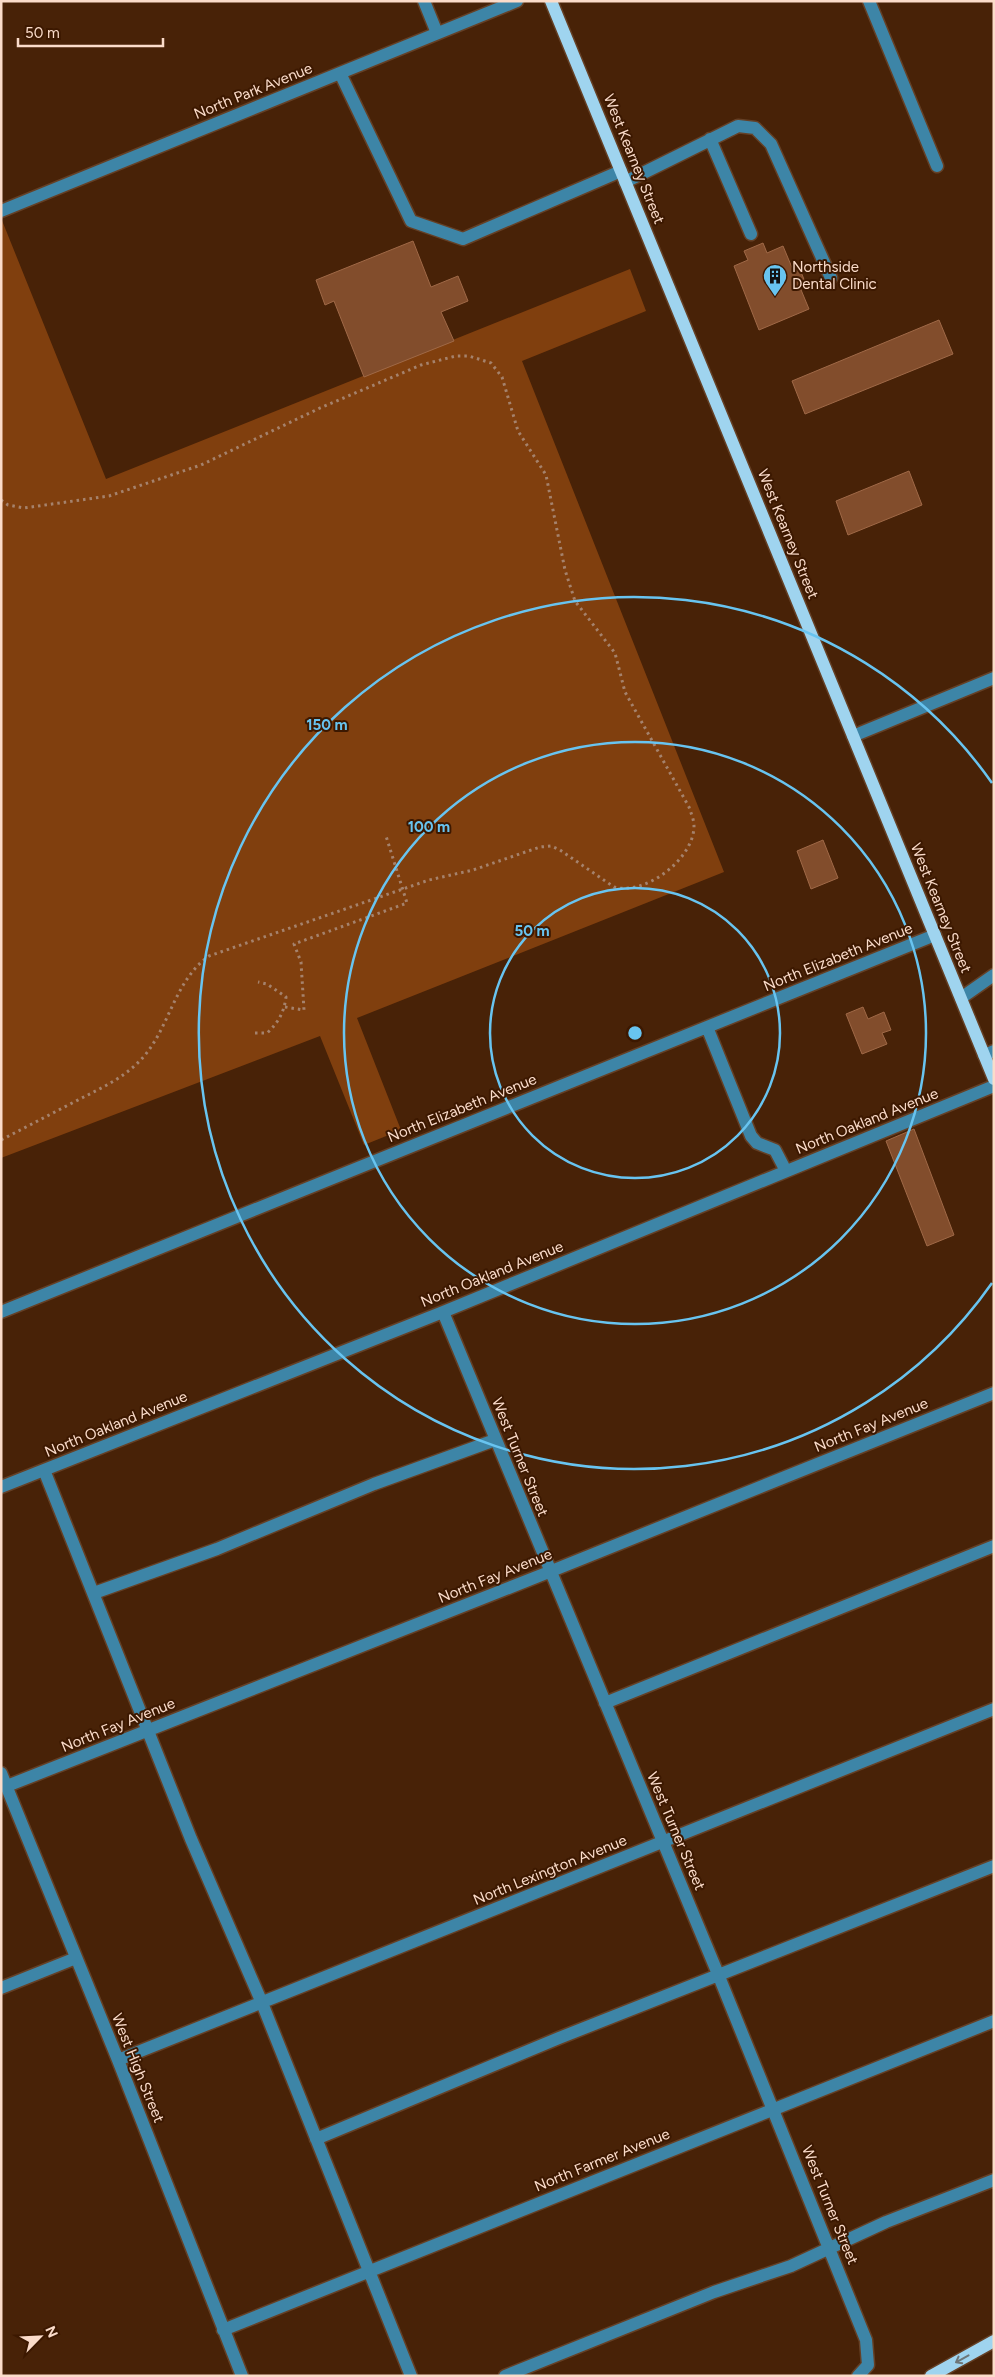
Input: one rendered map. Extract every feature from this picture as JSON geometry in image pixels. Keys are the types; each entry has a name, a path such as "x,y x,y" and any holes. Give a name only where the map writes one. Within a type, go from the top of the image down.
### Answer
{"main road":[{"name":"West Kearney Street","path":"551,1 960,998 989,1053 994,1079"},
{"path":"931,2376 994,2342"}],"street":[{"path":"424,1 437,33"},
{"name":"North Park Avenue","path":"1,211 517,1"},
{"path":"869,1 937,166"},
{"path":"340,73 411,221 463,239 623,176 655,169 738,126 755,128 771,144 831,278"},
{"path":"710,139 751,234"},
{"path":"853,736 994,678"},
{"name":"North Elizabeth Avenue","path":"1,1312 935,935"},
{"path":"960,998 994,975"},
{"path":"708,1027 751,1136 757,1143 775,1150 786,1172"},
{"name":"North Oakland Avenue","path":"1,1487 443,1312 994,1086"},
{"name":"West Turner Street","path":"443,1312 549,1572 718,1974 866,2340 868,2364 858,2376"},
{"name":"North Fay Avenue","path":"7,1786 549,1572 994,1393"},
{"path":"94,1593 217,1549 374,1484 495,1440"},
{"path":"44,1470 191,1839 262,2003 411,2376"},
{"path":"605,1703 994,1546"},
{"name":"North Lexington Avenue","path":"118,2060 994,1709"},
{"name":"West High Street","path":"1,1773 118,2060 242,2376"},
{"path":"316,2139 718,1974 994,1866"},
{"path":"1,1988 76,1958"},
{"name":"North Farmer Avenue","path":"223,2330 994,2021"},
{"path":"505,2376 714,2292 791,2266 829,2248 994,2180"}],"path":[{"path":"1,500 8,505 24,508 109,496 201,465 320,408 421,365 456,356 468,356 491,363 502,377 518,431 546,475 566,575 574,601 615,653 625,692 689,808 694,824 694,833 682,856 671,868 656,878 628,888 621,889 604,882 568,854 550,846 540,847 473,870 428,880 209,956 191,974 175,1000 150,1049 132,1068 115,1081 1,1140"},
{"path":"285,1007 304,1010 301,962 294,944 407,903 386,836"},
{"path":"255,1032 267,1033 275,1025 285,1007 286,996 267,984 258,982"}],"shaded area":[{"path":"1,218 106,479 630,269 646,311 522,361 724,872 357,1018 401,1130 364,1145 320,1036 1,1158"}],"building":[{"path":"413,241 431,287 458,276 468,301 441,312 454,341 364,377 334,301 325,305 316,280"},
{"name":"Northside Dental Clinic","path":"763,243 767,253 783,246 793,270 799,267 805,282 799,285 809,309 759,330 734,266 748,260 744,251"},
{"path":"939,320 953,354 805,414 792,381"},
{"path":"909,471 922,505 848,535 836,501"},
{"path":"823,840 838,878 811,889 797,851"},
{"path":"863,1007 868,1019 884,1012 891,1030 882,1033 887,1044 862,1054 846,1014"},
{"path":"914,1129 954,1235 927,1246 886,1141"}],"place":[{"name":"Northside Dental Clinic","path":"775,297"}]}
